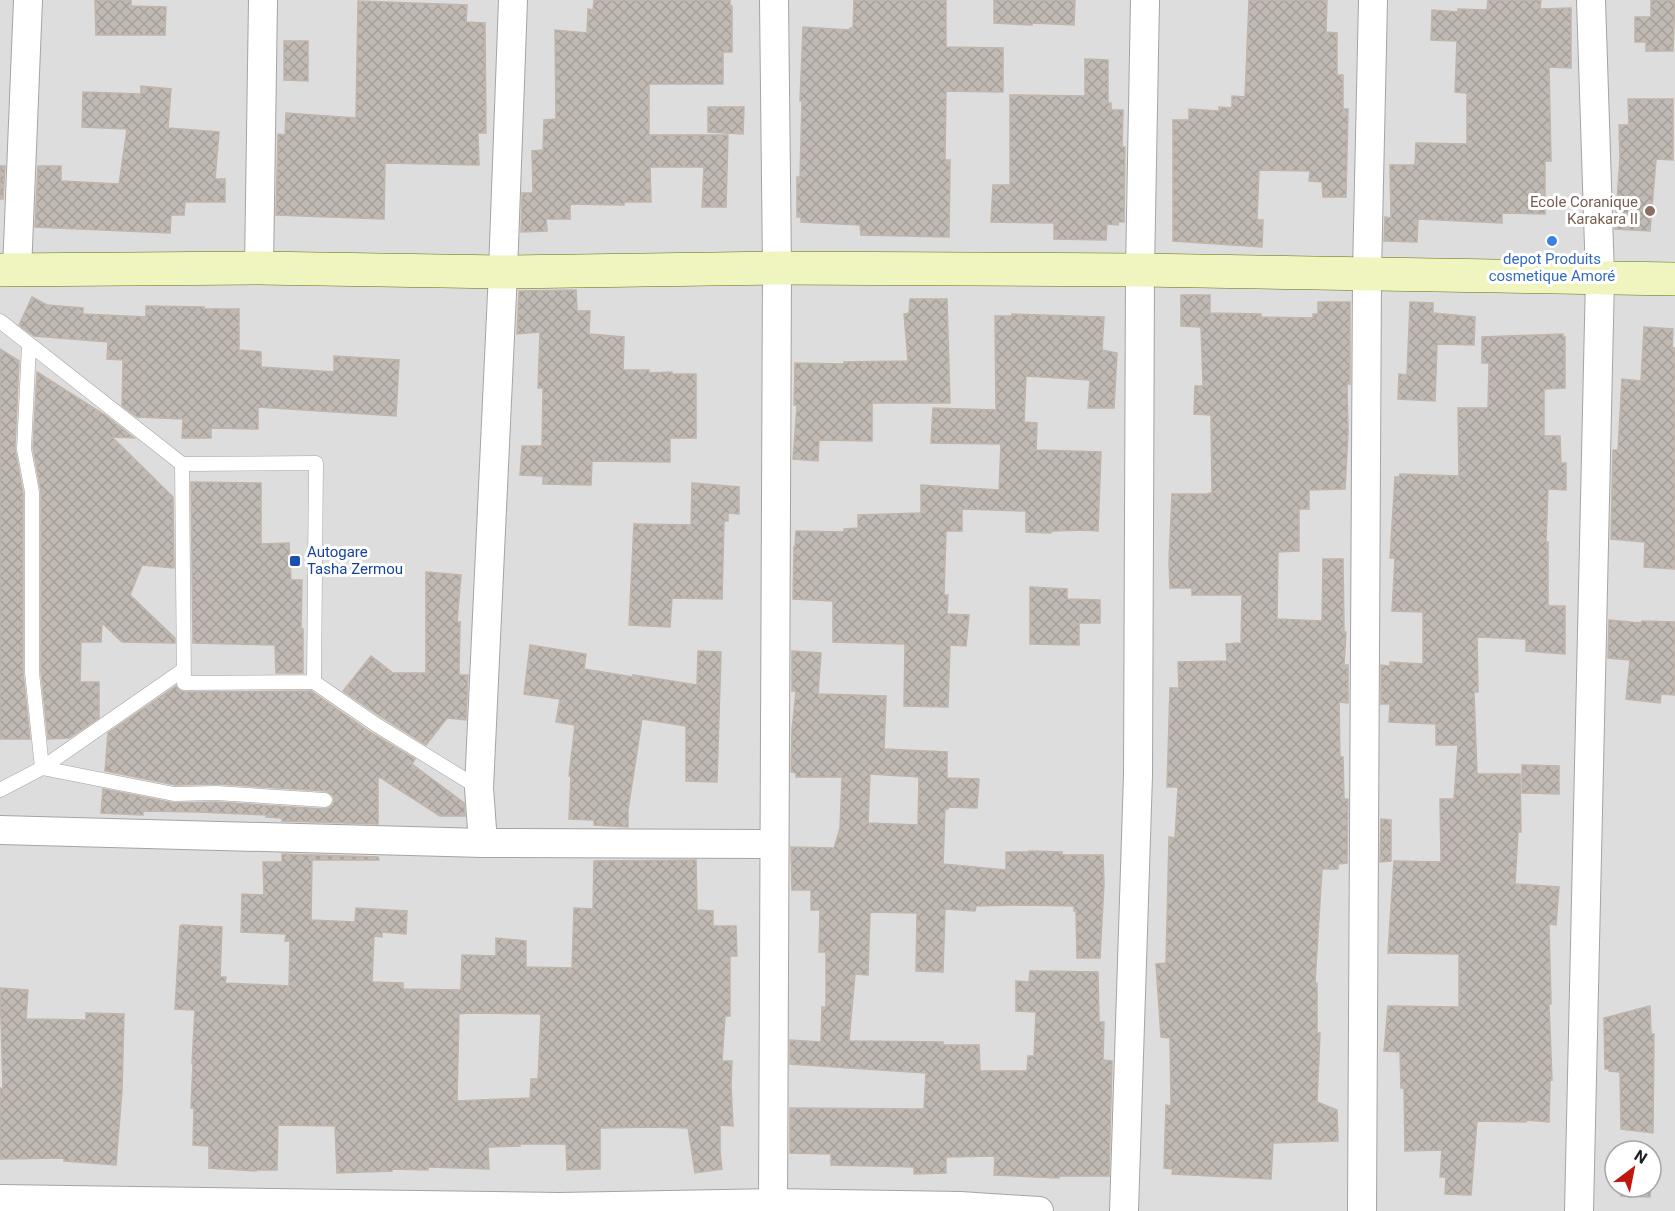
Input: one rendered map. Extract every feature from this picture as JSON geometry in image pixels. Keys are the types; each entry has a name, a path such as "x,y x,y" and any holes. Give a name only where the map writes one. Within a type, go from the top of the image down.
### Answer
{"street":[{"path":"28,0 9,270 259,268 503,272 777,267 1600,276 1675,279"},
{"path":"259,268 263,0"},
{"path":"483,843 478,788 503,272 513,0"},
{"path":"773,1203 777,267 774,0"},
{"path":"1124,1211 1138,775 1140,270 1145,0"},
{"path":"1362,1211 1367,273 1373,0"},
{"path":"1579,1211 1600,276 1591,0"},
{"path":"0,830 483,843 774,844"},
{"path":"0,1199 559,1209 773,1203 960,1206 1039,1211"}],"lane":[{"path":"0,321 182,464 316,463 314,682"},
{"path":"29,345 24,449 32,492 32,672 42,768"},
{"path":"182,464 184,683 314,682 375,724 478,788"},
{"path":"0,790 42,768 183,670"},
{"path":"42,768 174,794 216,793 326,800"}],"shaded area":[{"path":"0,0 1675,0 1675,1211 0,1211"}],"building":[{"path":"95,0 131,0 131,6 166,7 165,35 96,35"},
{"path":"594,0 730,0 732,52 723,52 723,84 649,84 649,135 728,135 726,207 702,207 704,167 650,167 651,202 624,202 624,205 570,204 570,219 546,219 547,231 521,232 522,193 533,191 532,151 543,150 544,120 556,119 555,30 587,33 588,9 593,10"},
{"path":"854,0 946,0 946,47 1003,48 1003,92 946,91 945,160 950,160 949,237 861,235 860,225 801,222 801,217 797,217 803,27 850,30 853,28"},
{"path":"994,0 1075,0 1074,25 994,23"},
{"path":"1249,0 1327,0 1326,32 1337,33 1337,75 1343,75 1343,109 1348,109 1346,197 1323,197 1322,182 1309,181 1310,171 1259,170 1257,220 1263,220 1262,247 1173,241 1173,120 1189,120 1189,109 1219,111 1219,107 1232,108 1232,96 1245,97"},
{"path":"1488,0 1541,0 1540,9 1571,8 1571,68 1549,67 1551,161 1545,161 1545,214 1502,213 1502,223 1418,219 1417,242 1384,241 1385,217 1391,218 1390,165 1415,165 1416,143 1467,144 1467,93 1455,92 1457,41 1431,40 1432,10 1458,12 1458,9 1487,10"},
{"path":"1651,0 1675,0 1673,51 1646,51 1646,42 1635,42 1635,17 1651,17"},
{"path":"358,1 467,5 466,22 485,23 486,133 478,133 479,165 385,163 384,219 276,215 278,134 285,135 286,113 356,118"},
{"path":"284,41 308,41 308,81 284,80"},
{"path":"1085,59 1108,60 1108,103 1111,103 1111,110 1123,110 1124,222 1118,222 1118,225 1107,224 1106,240 1054,239 1054,223 991,222 993,185 1010,185 1010,95 1085,96"},
{"path":"141,86 171,89 168,128 219,132 215,179 225,179 225,202 185,202 184,215 171,215 170,233 35,227 38,166 61,166 61,181 119,184 127,129 82,127 83,92 141,94"},
{"path":"1628,99 1673,99 1673,160 1656,159 1650,231 1615,229 1620,158 1619,125 1629,125"},
{"path":"708,107 744,107 743,134 708,132"},
{"path":"0,166 5,166 3,199 0,199"},
{"path":"576,290 577,311 590,311 589,334 624,337 623,370 696,374 696,438 670,438 670,462 592,461 591,485 543,484 543,476 520,475 522,446 542,446 543,388 538,388 540,332 517,334 519,291"},
{"path":"1181,295 1210,295 1210,313 1261,314 1261,317 1313,318 1313,314 1318,314 1318,302 1350,302 1350,384 1347,384 1348,432 1345,489 1309,490 1309,509 1299,509 1299,551 1278,552 1277,619 1322,621 1323,559 1343,559 1344,632 1346,632 1344,665 1348,665 1348,703 1339,702 1340,757 1343,757 1344,799 1348,799 1347,863 1338,864 1338,869 1322,869 1315,983 1317,983 1317,1033 1320,1033 1317,1102 1337,1110 1338,1141 1273,1143 1271,1179 1172,1174 1173,1169 1164,1168 1166,1105 1171,1106 1170,1038 1161,1037 1156,964 1166,963 1169,837 1175,838 1178,787 1167,787 1170,688 1179,688 1178,662 1227,661 1226,644 1241,643 1242,595 1192,595 1192,588 1170,588 1172,494 1212,493 1211,415 1194,414 1195,386 1203,386 1201,327 1181,326"},
{"path":"32,297 47,305 83,308 83,314 146,317 146,306 239,309 239,350 261,352 261,367 334,372 334,356 399,360 396,416 258,407 258,429 211,428 211,438 182,438 183,419 137,417 122,406 123,360 107,359 108,342 34,336 19,325"},
{"path":"910,299 947,299 950,403 872,403 872,441 819,440 818,461 793,459 797,405 794,405 795,363 844,364 844,362 908,361 904,314 909,313"},
{"path":"1410,302 1433,303 1433,313 1475,317 1474,345 1437,344 1435,401 1398,399 1399,374 1407,375"},
{"path":"1012,314 1104,317 1102,350 1117,353 1114,408 1088,408 1090,380 1026,376 1024,422 1037,423 1036,450 1101,452 1098,531 1026,532 1026,511 962,509 962,531 946,531 944,595 948,595 948,614 969,615 966,646 950,645 948,707 904,706 905,644 833,642 833,601 793,599 796,531 844,532 844,529 858,528 858,515 921,513 921,485 999,490 1001,444 931,443 933,408 996,410 995,316 1012,316"},
{"path":"1644,327 1673,329 1672,348 1675,348 1675,569 1644,567 1645,542 1611,539 1613,450 1618,450 1622,379 1641,381"},
{"path":"1563,334 1565,337 1565,388 1544,389 1544,436 1560,436 1561,463 1566,463 1566,490 1548,489 1546,542 1548,542 1548,606 1565,606 1565,654 1526,651 1526,639 1477,637 1478,692 1474,692 1477,774 1520,774 1521,832 1518,832 1515,884 1559,887 1556,925 1549,924 1552,1080 1550,1080 1549,1122 1477,1121 1471,1195 1445,1194 1446,1177 1440,1177 1442,1150 1405,1151 1404,1088 1401,1088 1400,1052 1384,1051 1388,1006 1459,1007 1459,954 1388,953 1394,861 1441,862 1440,799 1454,799 1458,745 1436,745 1436,724 1389,722 1390,704 1381,704 1381,665 1390,666 1390,662 1423,664 1423,612 1392,611 1395,558 1390,558 1395,477 1399,477 1400,474 1459,476 1458,408 1488,408 1489,363 1482,363 1482,337"},
{"path":"0,349 19,361 15,449 23,493 23,672 30,739 0,739"},
{"path":"37,372 105,415 134,438 112,437 173,497 174,568 142,565 130,595 175,638 175,643 122,642 102,623 101,642 81,642 80,682 99,682 99,718 69,738 48,739 41,672 41,492 33,448"},
{"path":"191,482 261,483 261,544 289,543 291,580 302,580 303,673 276,673 275,645 193,643"},
{"path":"692,483 739,487 739,514 728,513 728,521 724,521 722,599 672,598 670,627 629,625 634,524 691,525"},
{"path":"426,572 461,575 457,622 460,622 459,675 468,675 466,720 447,718 426,745 343,691 371,656 393,673 426,673"},
{"path":"1030,587 1067,589 1067,599 1100,600 1100,623 1079,623 1079,645 1030,644"},
{"path":"1609,620 1641,623 1642,621 1675,622 1675,695 1661,694 1660,703 1626,699 1630,660 1608,658"},
{"path":"530,645 586,654 584,669 697,685 698,651 721,652 717,782 686,781 686,726 642,719 628,810 628,827 594,825 594,820 569,819 571,776 569,776 575,725 556,722 560,699 524,694"},
{"path":"792,651 821,653 818,694 886,696 884,749 947,752 947,778 979,779 977,808 948,807 945,809 943,864 1006,870 1006,852 1103,855 1104,883 1100,958 1077,958 1074,906 976,906 975,911 945,909 943,972 916,971 917,913 870,912 868,975 855,974 849,1041 943,1042 943,1045 979,1045 980,1071 1027,1071 1028,1056 1034,1056 1036,1012 1016,1011 1016,981 1029,982 1030,971 1098,972 1099,1022 1104,1022 1103,1060 1112,1061 1109,1176 1059,1176 1059,1178 994,1175 995,1156 946,1157 946,1173 914,1174 914,1167 831,1165 831,1154 790,1153 790,1108 924,1109 926,1073 790,1064 790,1040 821,1042 822,1007 826,1007 826,952 819,952 820,910 811,910 811,890 792,890 791,847 834,848 840,828 842,777 796,777 796,773 791,772 796,691 792,691","holes":["870,774 919,777 918,825 868,823"]},
{"path":"176,686 184,692 311,691 370,732 415,759 412,764 464,803 465,816 440,816 378,776 378,824 282,821 282,818 266,817 267,815 198,812 143,811 143,815 101,813 103,789 174,803 216,802 324,809 333,804 333,796 326,791 217,784 175,785 105,771 108,733"},
{"path":"1522,765 1559,766 1559,794 1522,793"},
{"path":"1381,819 1391,820 1391,861 1380,862"},
{"path":"282,854 378,857 379,860 312,860 311,920 355,922 356,908 407,911 406,934 382,932 382,937 374,936 372,982 403,983 403,989 461,990 462,955 496,956 496,938 526,941 526,967 572,968 574,908 593,909 594,861 696,860 697,910 713,911 713,926 736,926 737,956 730,956 730,1016 725,1016 722,1061 732,1061 733,1126 720,1125 722,1169 695,1173 688,1128 655,1127 600,1128 600,1169 567,1170 566,1144 520,1144 520,1146 488,1147 489,1169 428,1167 428,1170 392,1169 392,1171 337,1173 335,1126 278,1125 277,1170 209,1168 209,1146 193,1145 194,1108 191,1108 195,1010 175,1009 180,926 222,927 220,977 226,977 225,983 289,986 290,941 285,941 286,934 241,932 242,894 264,895 263,862 282,862","holes":["459,1014 541,1014 538,1079 531,1079 530,1098 457,1101"]},
{"path":"0,988 28,990 26,1019 86,1020 86,1013 124,1014 122,1090 116,1165 64,1161 64,1158 0,1159 0,1088 3,1089"},
{"path":"1650,1006 1651,1034 1654,1034 1653,1133 1621,1129 1620,1072 1605,1069 1604,1018"}],"place":[{"name":"Ecole Coranique Karakara II","path":"1650,211"},
{"name":"depot Produits cosmetique Amoré","path":"1552,241"},
{"name":"Autogare Tasha Zermou","path":"295,561"}]}
